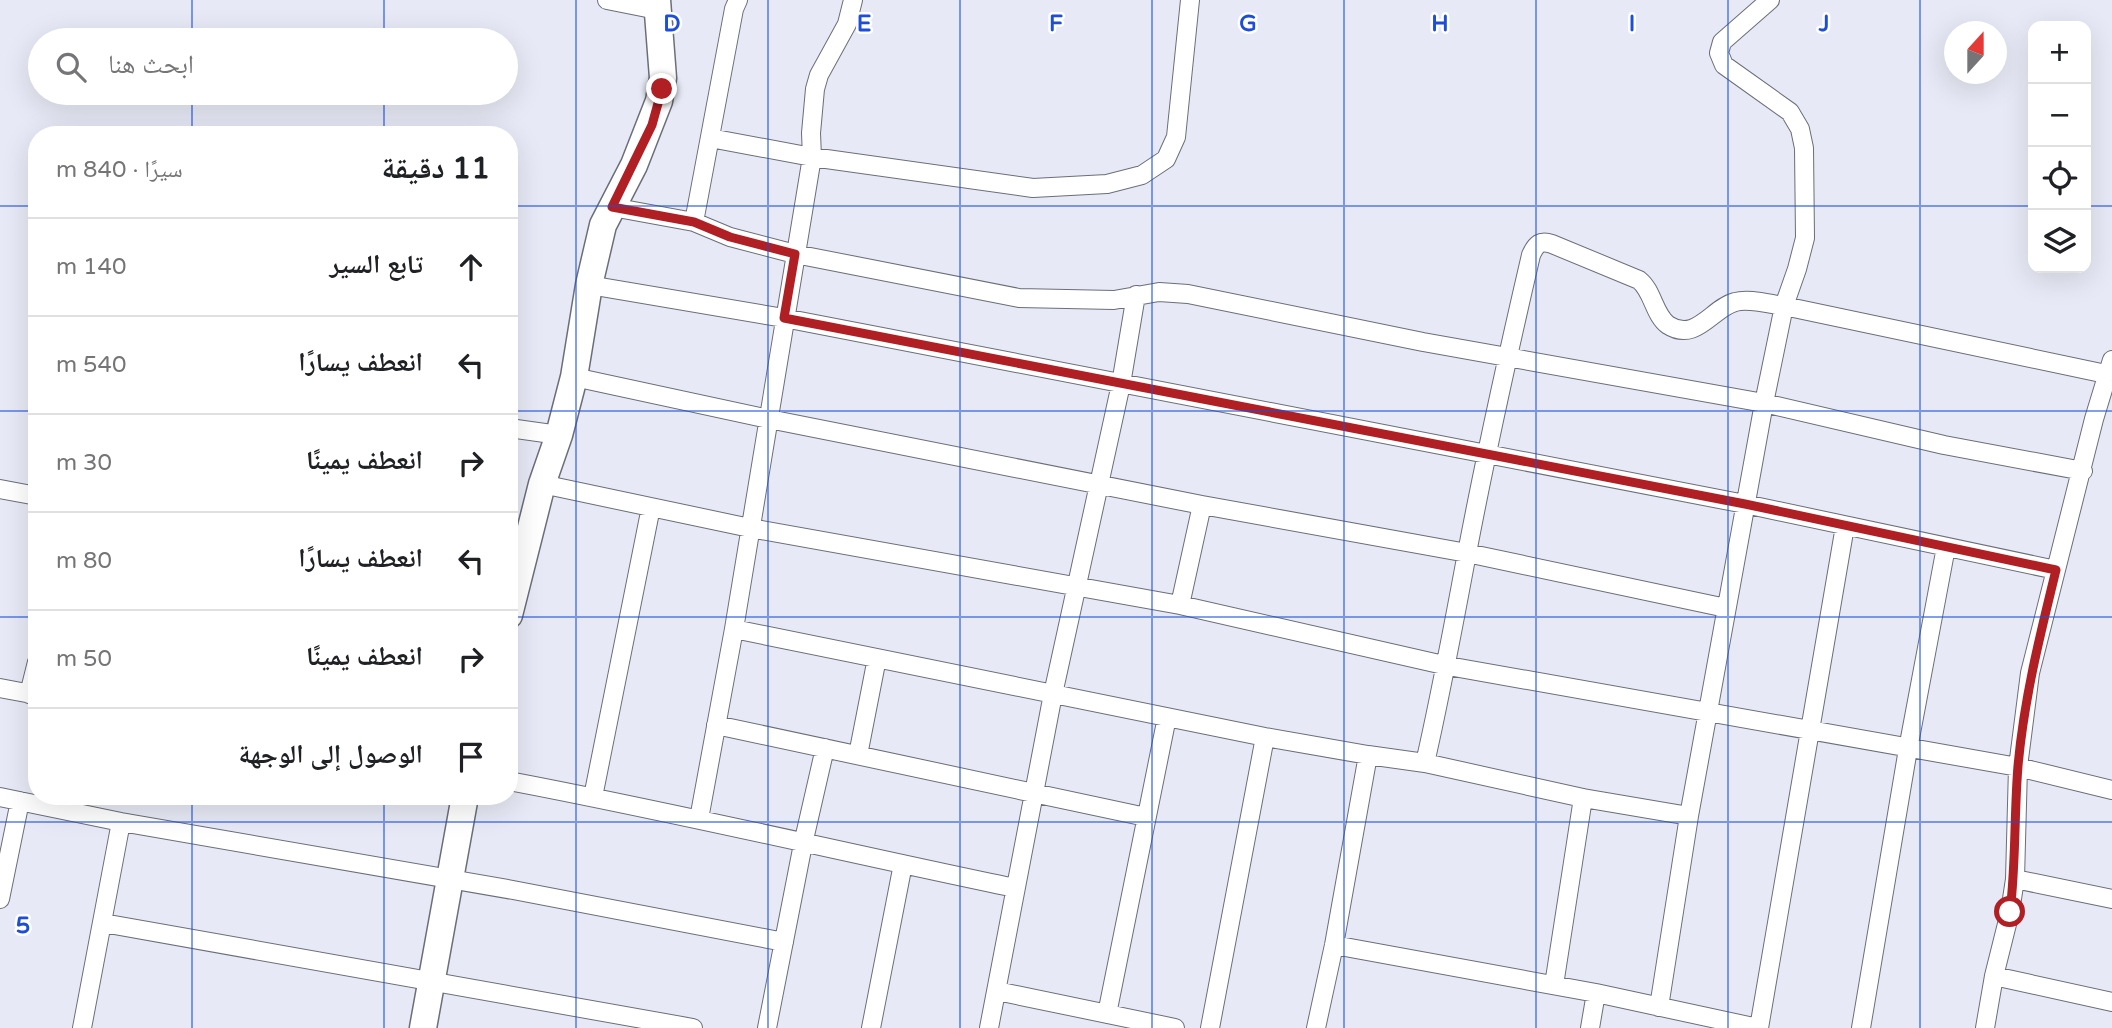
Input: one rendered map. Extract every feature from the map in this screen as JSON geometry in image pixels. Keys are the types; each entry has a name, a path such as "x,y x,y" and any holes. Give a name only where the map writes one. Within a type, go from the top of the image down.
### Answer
{"street":[{"path":"518,579 542,484 559,435 574,377 589,285 603,225 634,165 659,101 663,78 657,5 607,0"},
{"path":"694,222 734,9 738,0"},
{"path":"699,819 734,629 812,157 815,89 819,75 847,24 853,0"},
{"path":"710,138 812,157 1033,188 1107,184 1142,175 1166,159 1176,137 1190,0"},
{"path":"1659,1007 1689,816 1764,403 1784,306 1805,238 1804,148 1800,129 1790,112 1724,65 1719,53 1722,42 1770,0"},
{"path":"612,207 694,222 730,237 795,254 1018,298 1114,300 1159,292 1188,294 1507,357 1764,403 1944,445 2083,471"},
{"path":"1426,763 1448,666 1467,553 1507,357 1531,255 1536,246 1545,241 1639,280 1646,285 1665,323 1680,329 1697,327 1732,302 1784,306 2109,367 2030,673 2018,766 2014,879 2010,912 1994,976 1985,1028"},
{"path":"589,285 784,318 1745,504 2056,570"},
{"path":"989,1028 1053,694 1121,384 1136,295"},
{"path":"574,377 769,419 1202,505 1467,553 1726,608"},
{"path":"518,429 559,435"},
{"path":"542,484 750,528 1180,606 1448,666 1908,749 2018,766 2112,790"},
{"path":"0,489 28,494"},
{"path":"1180,606 1202,505"},
{"path":"593,797 651,507"},
{"path":"1334,945 1597,993 1758,1028 1844,526"},
{"path":"1861,1028 1908,749 1946,547"},
{"path":"734,629 1265,737 1426,763 1583,798 1689,816"},
{"path":"859,755 877,658"},
{"path":"0,688 28,693"},
{"path":"1107,1014 1167,717"},
{"path":"716,725 1146,817"},
{"path":"1210,1028 1265,737"},
{"path":"767,1028 825,748"},
{"path":"1316,1028 1334,945 1368,755"},
{"path":"518,783 1015,888"},
{"path":"0,797 28,802"},
{"path":"1554,985 1583,798"},
{"path":"0,899 20,801"},
{"path":"78,805 121,822 784,942"},
{"path":"423,1028 463,805"},
{"path":"85,1027 121,822"},
{"path":"870,1028 903,864"},
{"path":"2014,879 2112,899"},
{"path":"103,923 693,1028"},
{"path":"1994,976 2112,1002"},
{"path":"997,991 1175,1028"},
{"path":"1590,1028 1597,993"}],"route":[{"path":"662,89 652,125 612,207 706,225 730,237 795,254 784,318 1745,504 2056,570 2030,673 2025,710 2018,766 2014,879 2010,912"}]}
